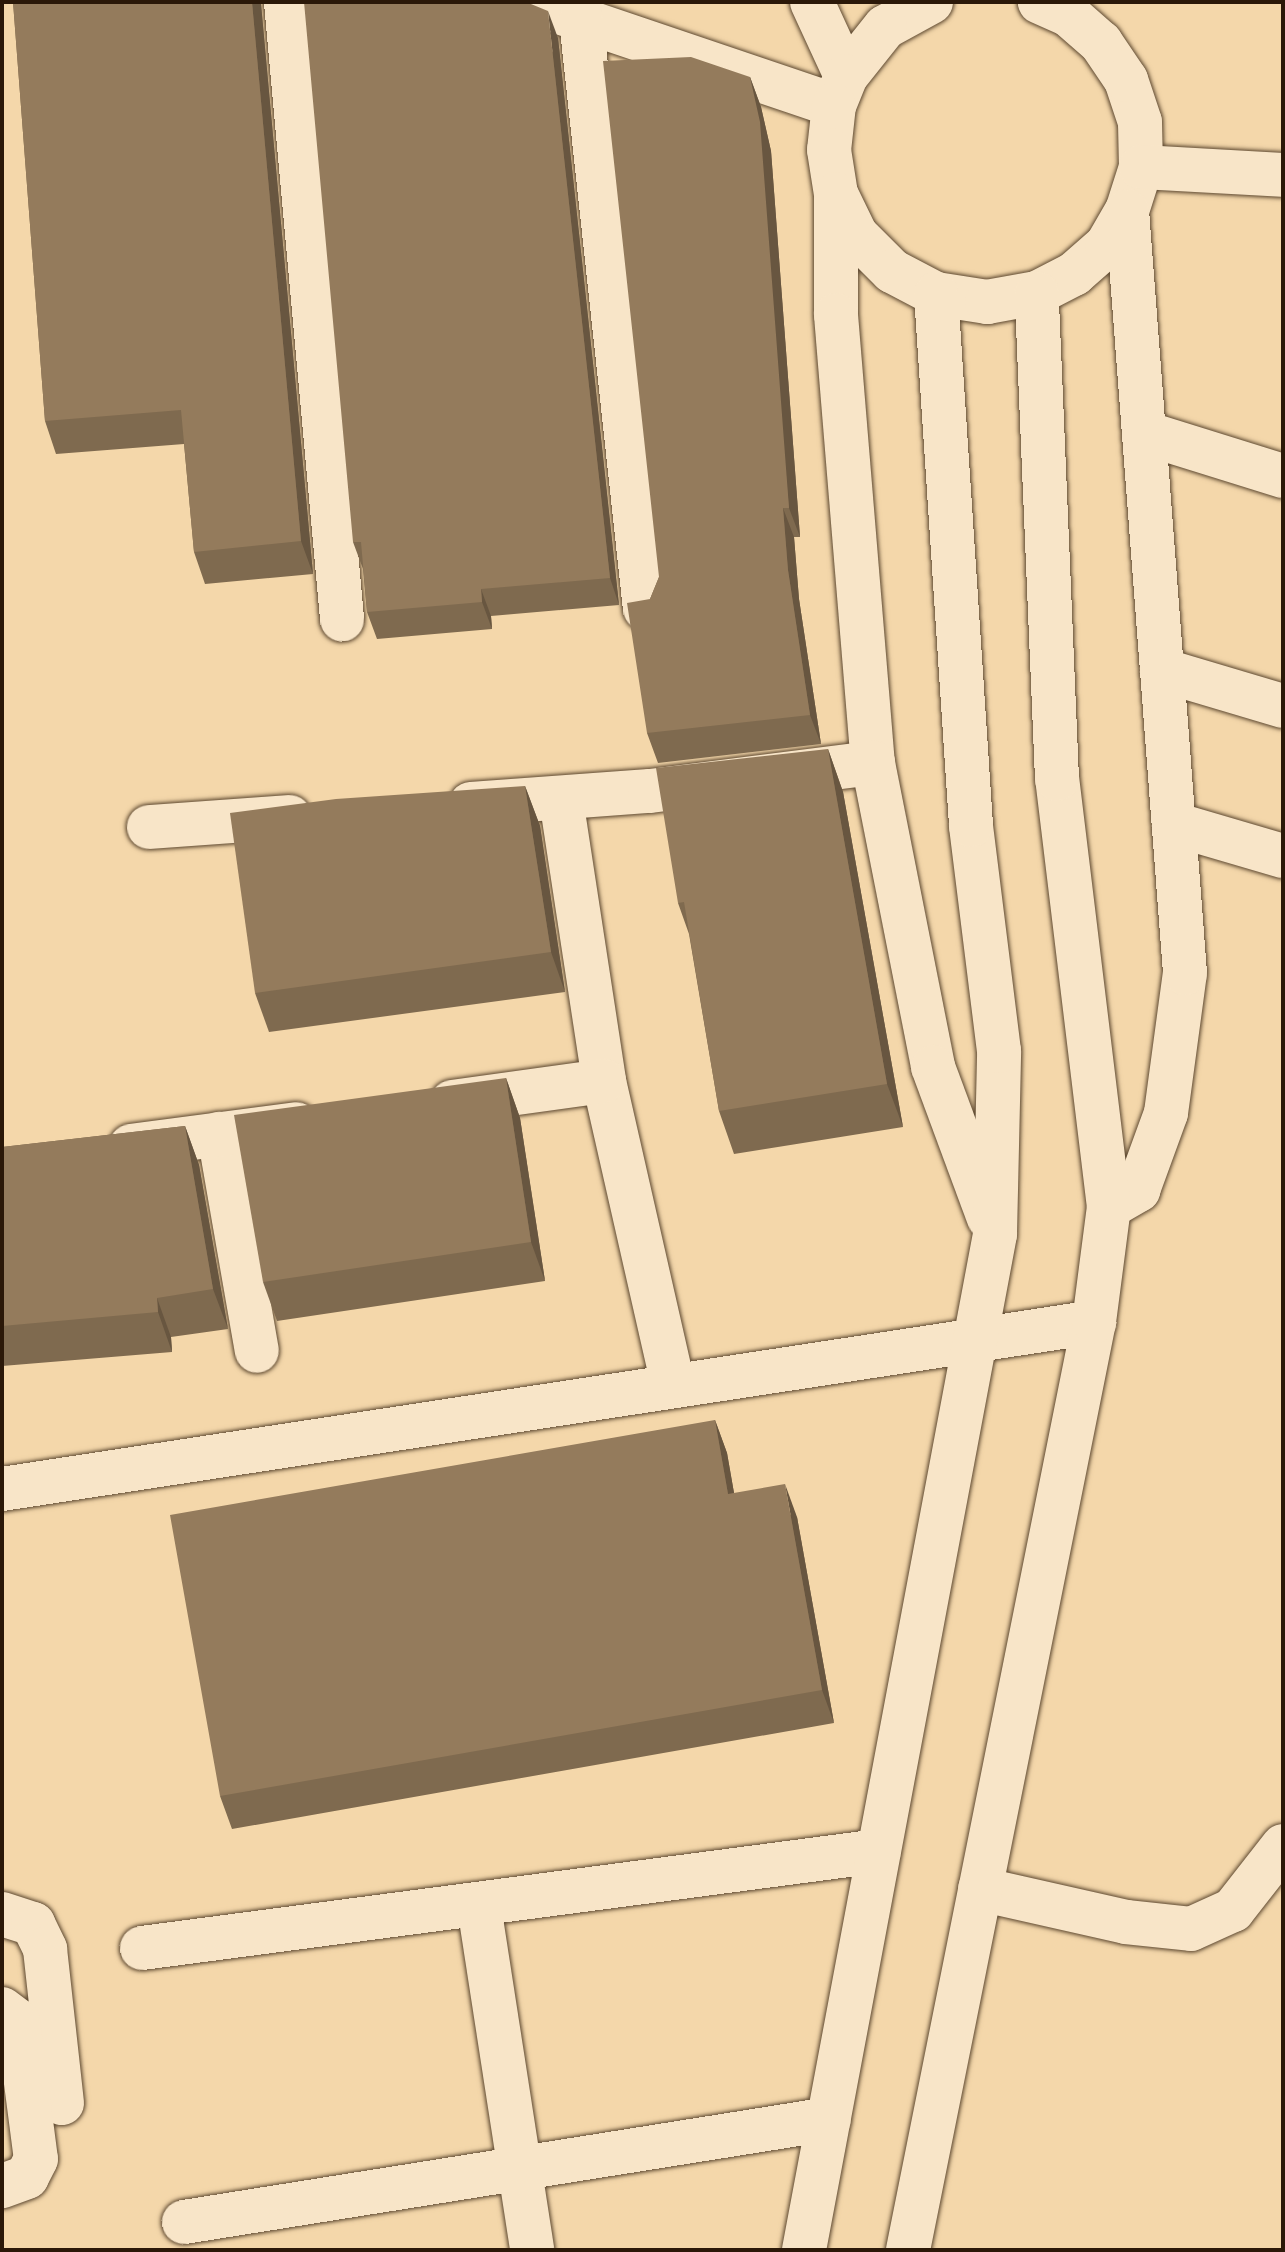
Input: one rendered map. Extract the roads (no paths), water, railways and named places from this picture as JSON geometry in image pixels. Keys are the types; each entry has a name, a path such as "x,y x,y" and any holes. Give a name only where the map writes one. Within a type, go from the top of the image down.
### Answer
{"street":[{"path":"286,2 342,619"},
{"path":"529,2 581,20 840,90"},
{"path":"812,2 840,90"},
{"path":"836,194 865,244 892,271 936,294 987,302 1037,293 1074,274 1107,245 1127,211 1141,167 1140,122 1126,80 1101,43 1069,15 1040,2"},
{"path":"917,4 863,49 840,90 829,150 836,194 836,315 873,763 933,1067 995,1234"},
{"path":"581,20 645,609"},
{"path":"1141,167 1283,175"},
{"path":"1109,1207 1138,1190 1166,1113 1185,973 1127,211"},
{"path":"908,2250 1094,1322 1109,1207 1057,779 1037,293"},
{"path":"804,2250 995,1234 999,1051 971,825 936,294"},
{"path":"1145,433 1283,476"},
{"path":"1162,670 1283,706"},
{"path":"425,807 561,799 873,763"},
{"path":"561,799 604,1081 673,1384"},
{"path":"149,827 333,813"},
{"path":"1174,824 1283,856"},
{"path":"404,1109 604,1081"},
{"path":"95,1151 342,1117"},
{"path":"219,1134 257,1351"},
{"path":"2,1489 1094,1322"},
{"path":"980,1889 1126,1922 1191,1929 1233,1910 1283,1846"},
{"path":"142,1948 879,1851"},
{"path":"479,1906 532,2250"},
{"path":"2,1914 33,1924 45,1949 62,2103"},
{"path":"2,2009 18,2021 36,2159 27,2177 2,2186"},
{"path":"184,2222 829,2119"}]}
